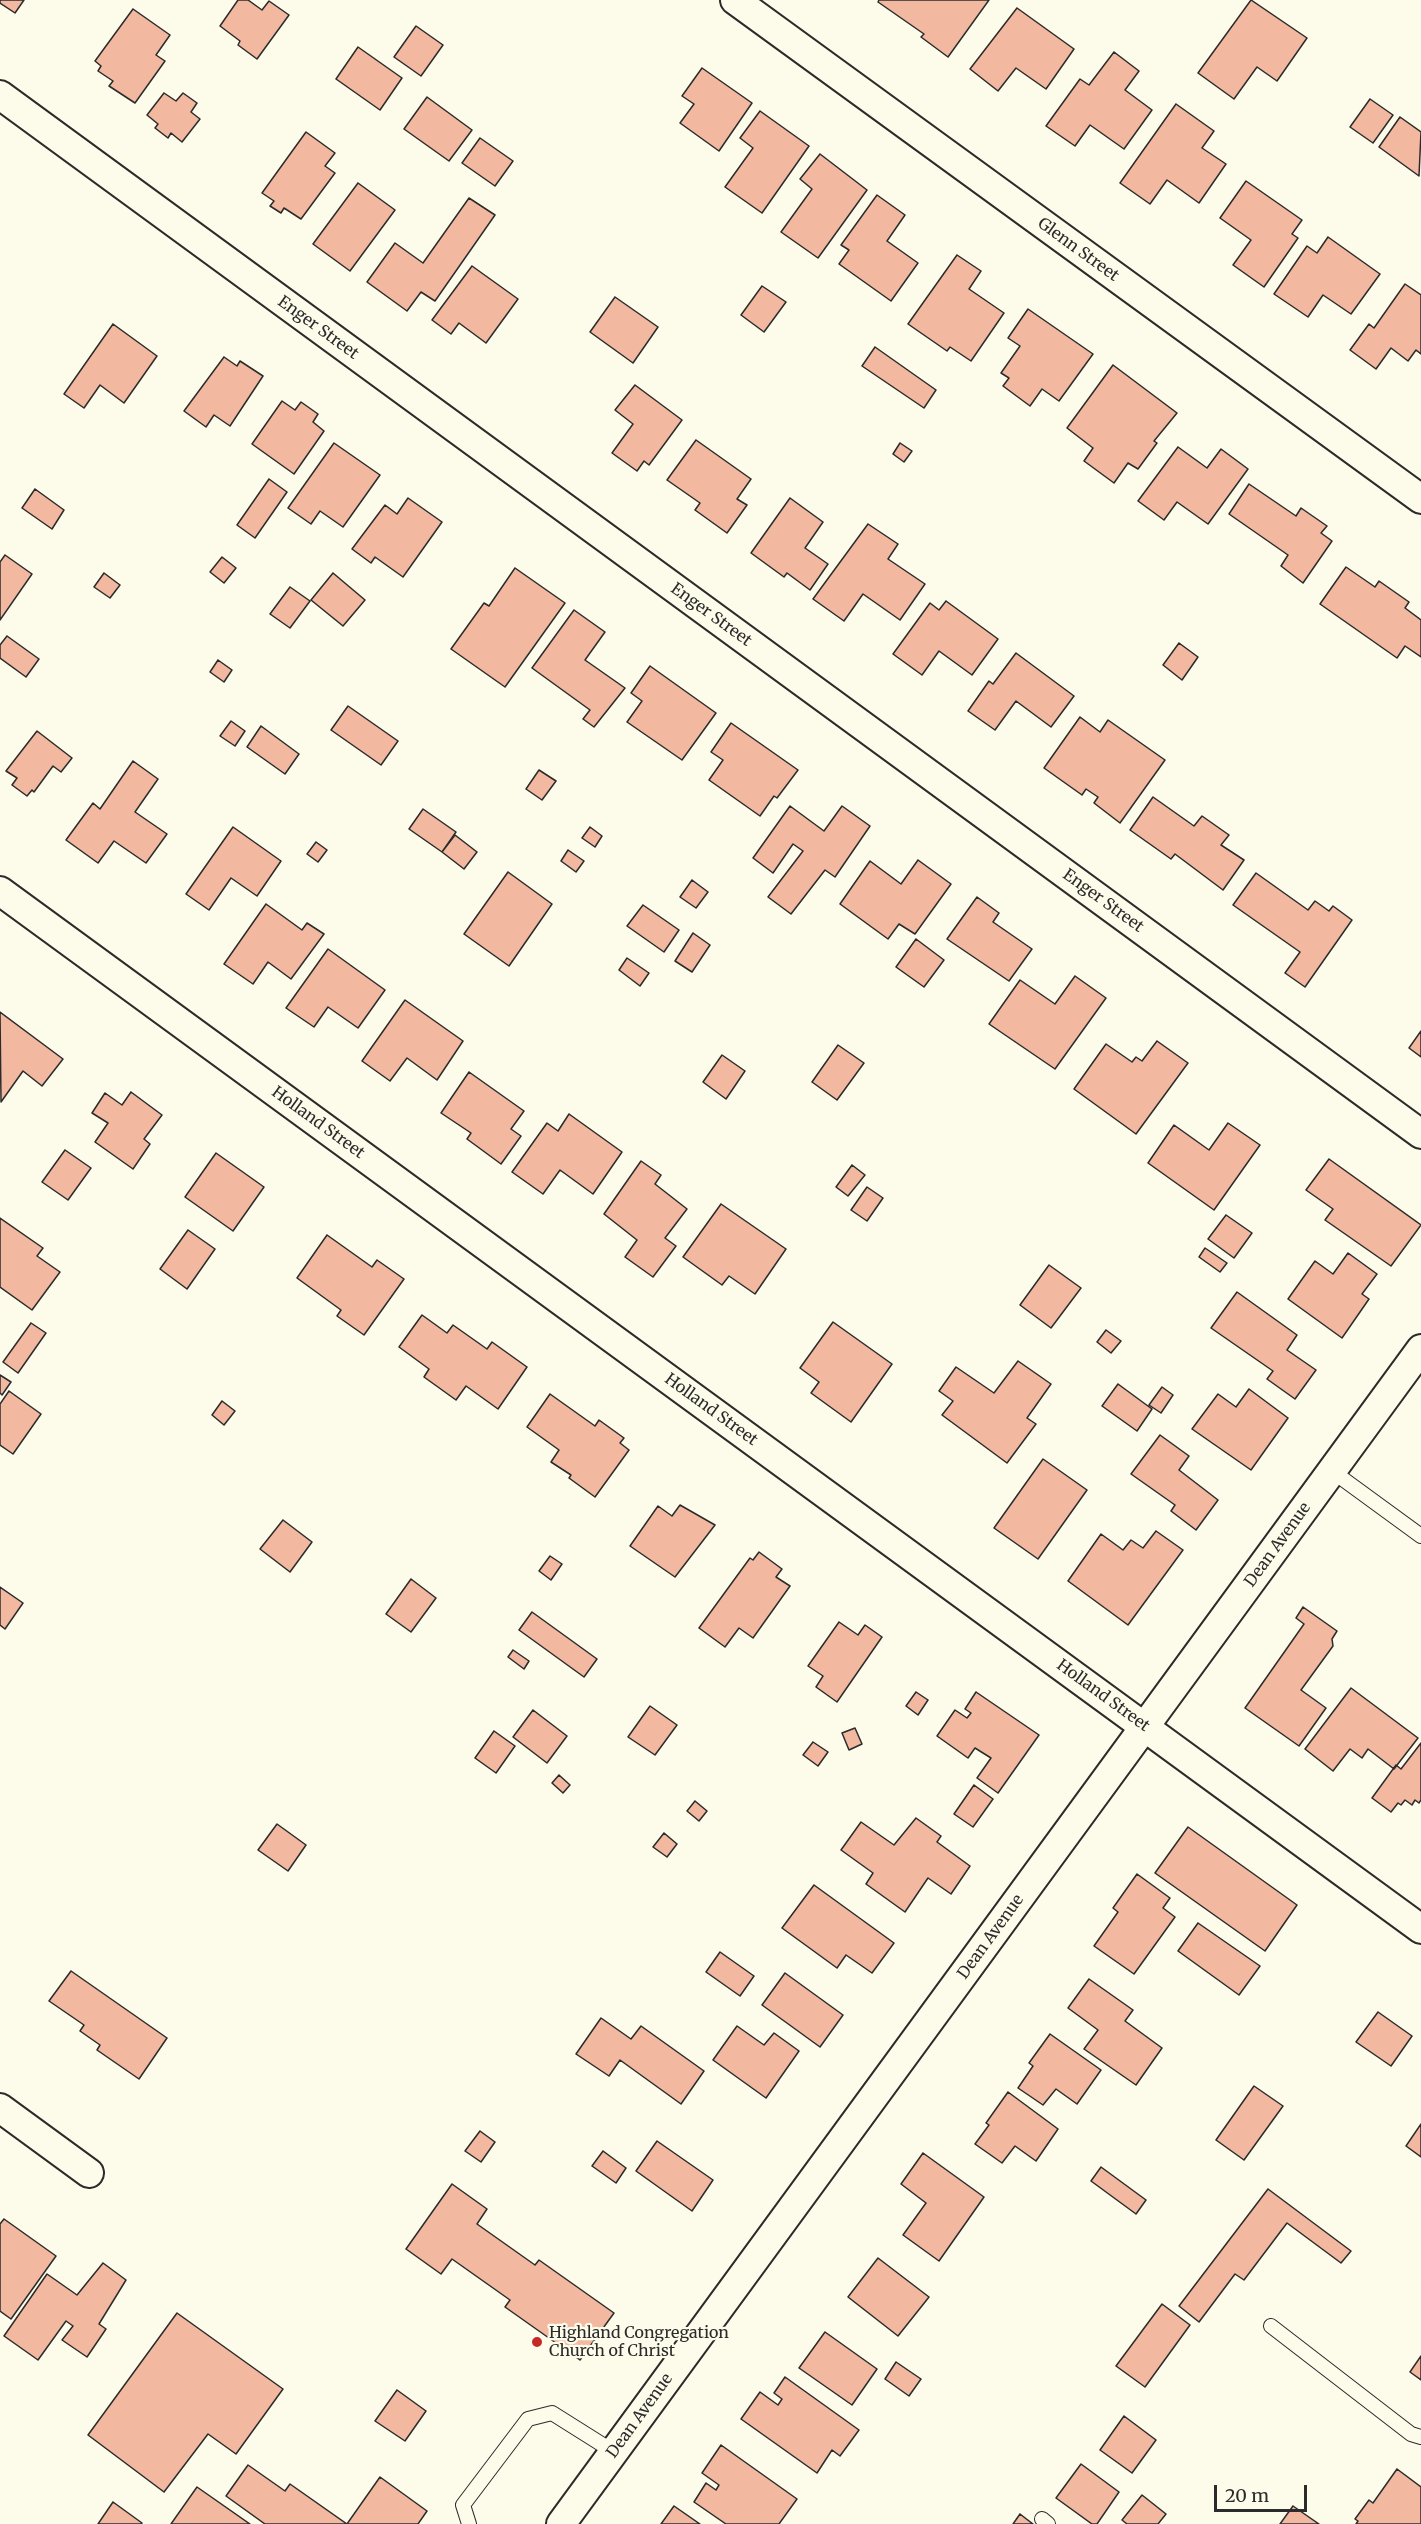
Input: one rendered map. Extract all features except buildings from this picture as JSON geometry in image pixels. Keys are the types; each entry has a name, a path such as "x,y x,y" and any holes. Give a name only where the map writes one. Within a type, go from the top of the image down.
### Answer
{"street":[{"name":"Glenn Street","path":"735,0 1421,500"},
{"name":"Enger Street","path":"0,96 1421,1134"},
{"name":"Holland Street","path":"0,891 1421,1929"},
{"name":"Dean Avenue","path":"561,2524 1421,1349"},
{"path":"0,2108 89,2173"}],"lane":[{"path":"1332,1471 1421,1536"},
{"path":"1271,2326 1411,2434 1421,2437"},
{"path":"469,2524 463,2505 528,2419 552,2413 614,2452"}],"place":[{"name":"Highland Congregation Church of Christ","path":"537,2342"}]}
